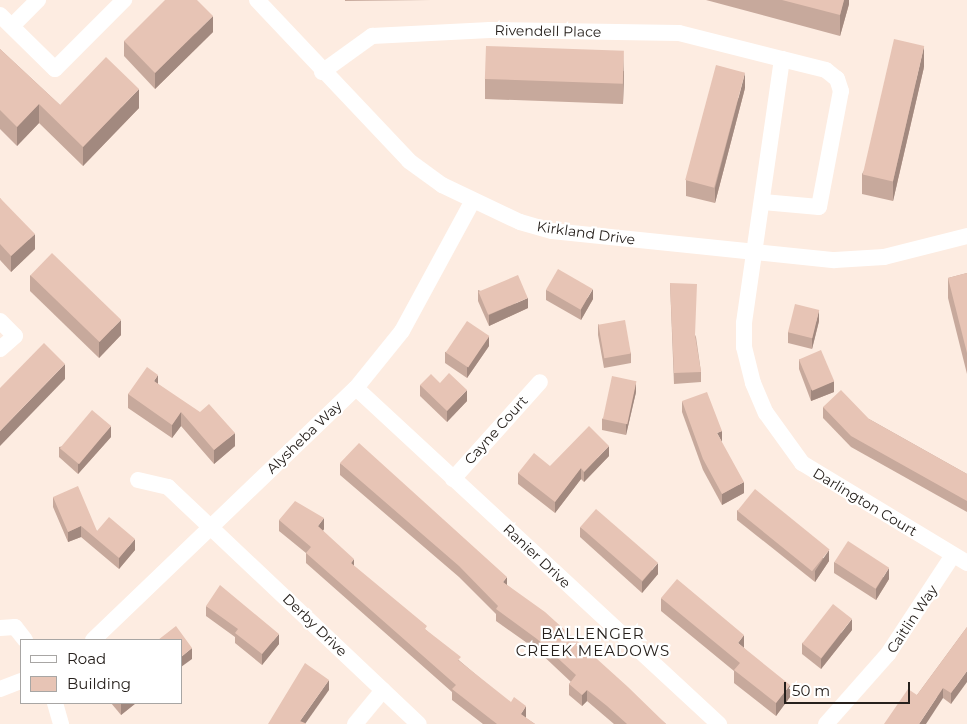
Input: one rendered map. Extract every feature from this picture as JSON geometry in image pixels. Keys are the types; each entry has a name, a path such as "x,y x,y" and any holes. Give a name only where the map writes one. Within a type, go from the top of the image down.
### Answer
{"street":[{"path":"12,26 38,0"},
{"path":"0,15 55,69 124,0"},
{"name":"Kirkland Drive","path":"257,0 322,72 408,161 472,202 552,231 753,254 835,260 884,256 967,236"},
{"name":"Rivendell Place","path":"322,72 372,36 490,30 679,34 826,70 837,79 841,91 819,207 763,202"},
{"path":"753,254 763,202 782,59"},
{"name":"Alysheba Way","path":"94,639 356,388 402,332 472,202"},
{"name":"Darlington Court","path":"753,254 744,347 766,413 785,443 827,482 960,559"},
{"path":"0,320 15,336 0,349"},
{"name":"Cayne Court","path":"453,478 540,382"},
{"name":"Ranier Drive","path":"356,388 719,724"},
{"name":"Derby Drive","path":"138,480 168,487 419,724"},
{"name":"Caitlin Way","path":"826,724 888,654 960,559"},
{"path":"0,628 15,627 25,639"},
{"path":"0,689 20,681"},
{"path":"355,724 383,690"},
{"path":"55,704 61,724"}],"building":[{"path":"165,0 197,0 213,16 155,73 124,41"},
{"path":"782,0 844,0 840,15"},
{"path":"894,39 924,46 893,181 863,174"},
{"path":"486,46 624,51 623,84 485,79"},
{"path":"0,49 60,105 106,57 139,89 83,147 39,104 17,127 0,110"},
{"path":"716,65 745,73 714,188 685,180"},
{"path":"0,198 35,234 11,256 0,244"},
{"path":"52,253 121,320 100,342 30,275"},
{"path":"558,269 593,289 581,310 546,290"},
{"path":"967,273 967,353 948,278"},
{"path":"518,275 528,298 488,315 478,292"},
{"path":"670,283 697,284 695,335 701,372 674,373"},
{"path":"795,304 819,310 812,338 788,332"},
{"path":"625,320 631,353 604,358 598,325"},
{"path":"467,321 489,336 468,368 446,353"},
{"path":"44,343 65,364 0,431 0,388"},
{"path":"821,350 834,381 812,391 799,359"},
{"path":"147,367 158,375 154,381 200,412 209,404 235,433 214,450 181,412 172,425 128,394"},
{"path":"449,373 467,390 447,411 420,385 431,374 440,383"},
{"path":"612,376 636,381 627,424 603,419"},
{"path":"841,390 869,419 967,474 967,501 851,436 823,407"},
{"path":"707,392 722,431 717,433 744,482 722,494 703,459 682,401"},
{"path":"92,410 111,426 79,464 60,448"},
{"path":"589,426 609,446 584,472 581,468 555,502 518,473 534,453 550,466"},
{"path":"359,443 507,577 503,582 545,612 666,724 627,724 587,690 582,695 569,684 576,675 537,639 496,609 498,606 459,566 340,463"},
{"path":"78,486 97,531 109,517 135,539 119,558 81,526 68,532 53,497"},
{"path":"755,489 830,549 812,571 737,511"},
{"path":"295,501 324,518 318,526 354,559 351,563 427,626 425,629 461,657 458,660 511,702 514,697 526,706 521,714 535,724 497,724 452,689 456,685 306,553 311,547 279,520"},
{"path":"596,509 658,563 642,581 580,527"},
{"path":"848,541 889,568 875,589 834,562"},
{"path":"677,579 744,635 738,643 790,685 776,703 734,670 740,663 661,598"},
{"path":"220,585 279,634 262,654 235,633 238,629 206,606"},
{"path":"833,604 852,619 821,658 802,643"},
{"path":"176,626 192,648 182,656 182,639 159,639"},
{"path":"967,627 967,671 951,693 943,688 919,724 884,724 908,689 917,695"},
{"path":"305,663 329,680 300,721 305,724 268,724"}],"district":[{"name":"BALLENGER CREEK MEADOWS","path":"593,642"}]}
